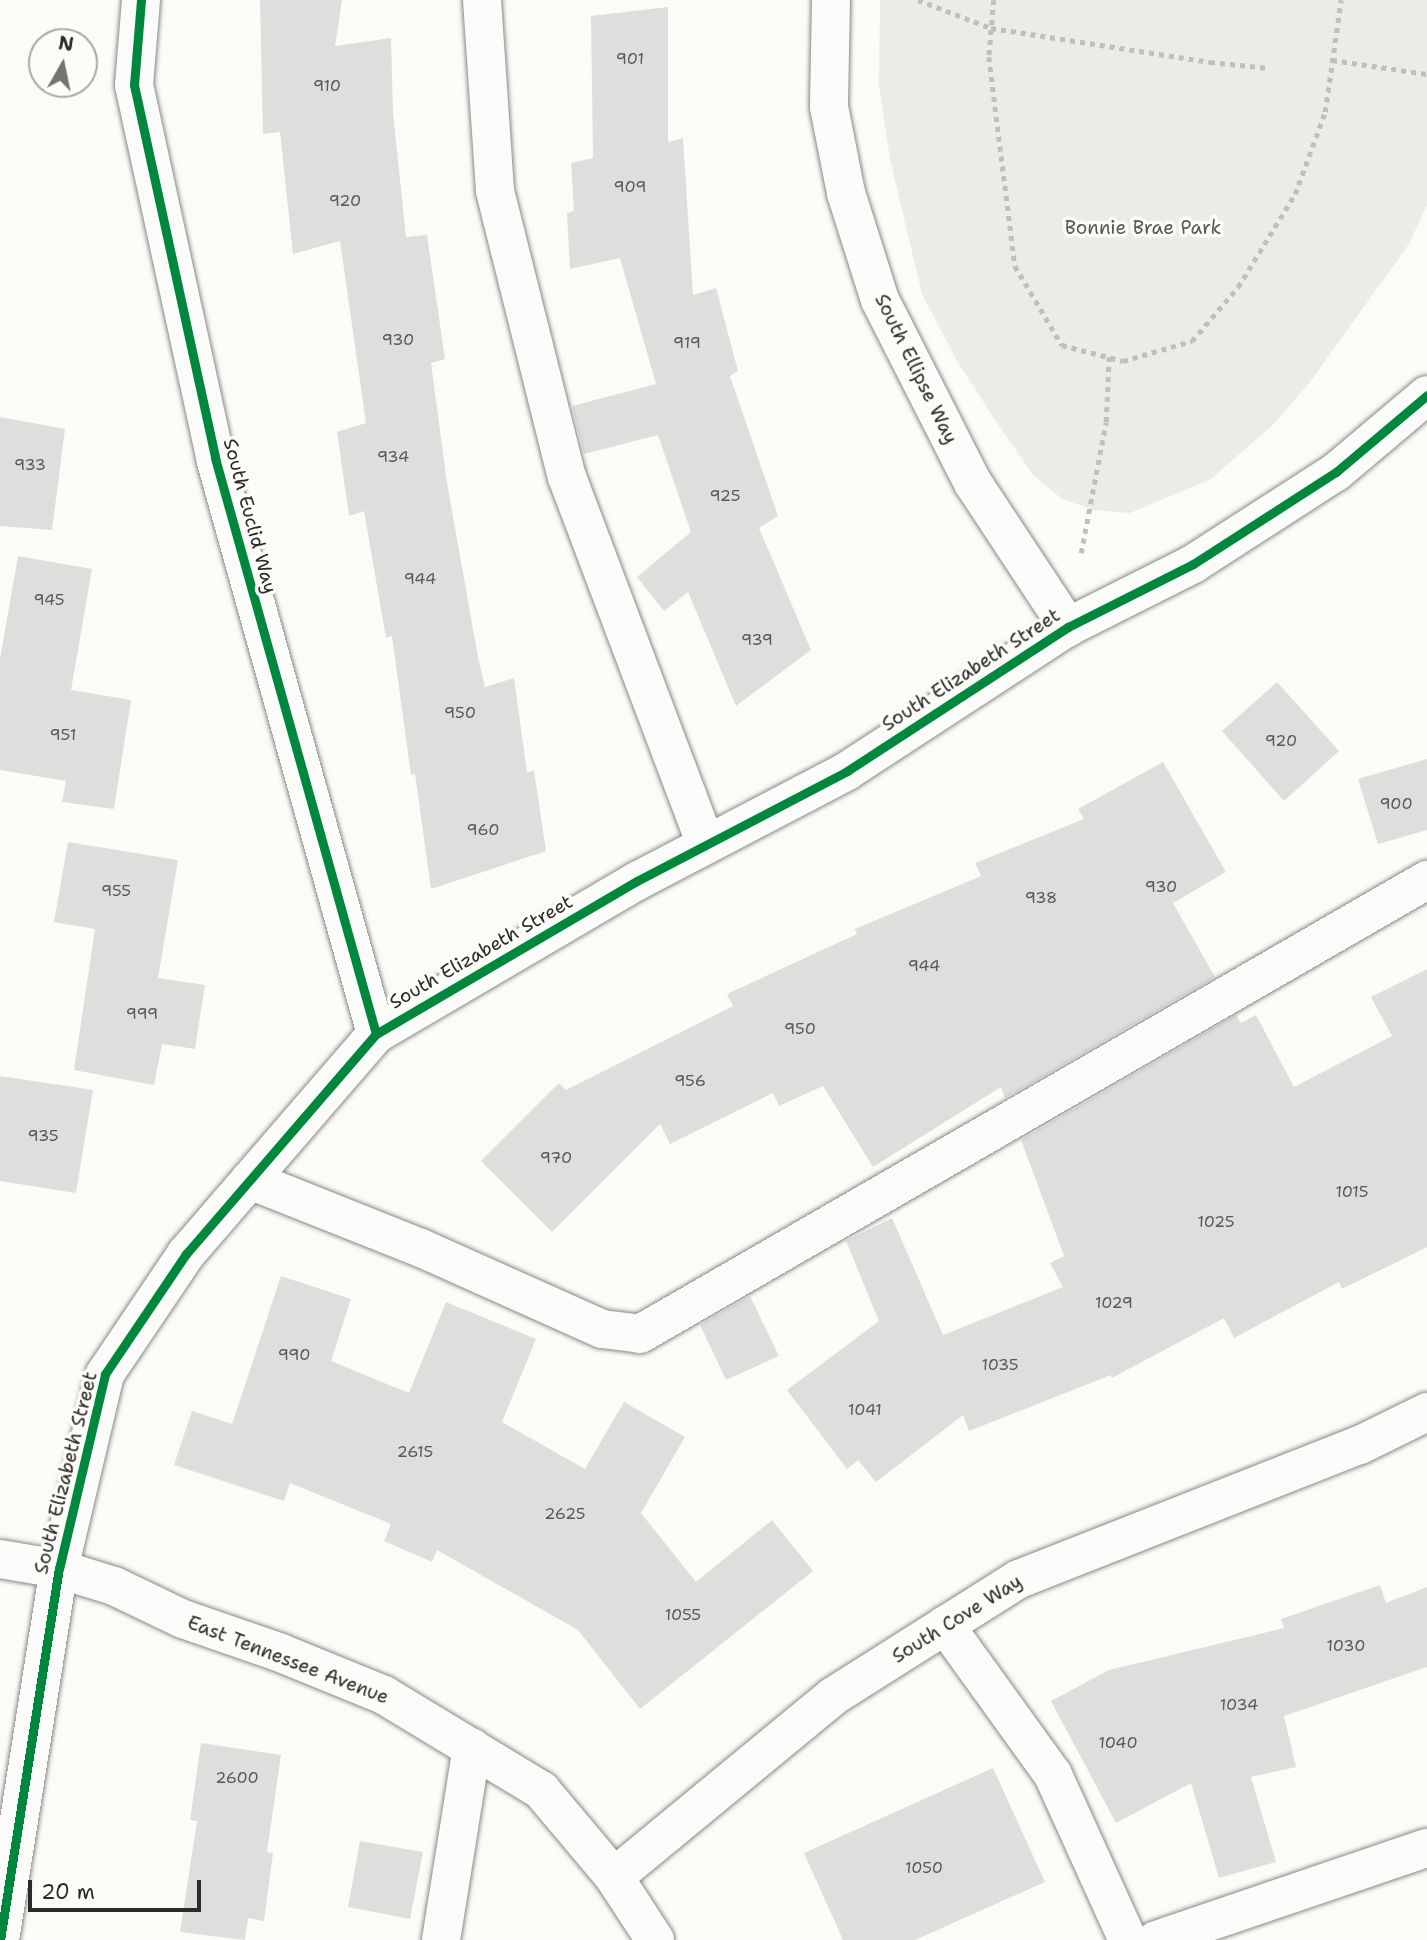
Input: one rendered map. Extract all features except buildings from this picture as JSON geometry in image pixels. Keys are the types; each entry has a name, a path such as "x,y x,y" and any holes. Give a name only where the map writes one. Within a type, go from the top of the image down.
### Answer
{"street":[{"name":"South Euclid Way","path":"141,0 134,85 215,458 376,1034"},
{"path":"482,0 495,191 566,477 706,845"},
{"name":"South Ellipse Way","path":"831,0 829,107 846,193 880,300 973,484 1068,627"},
{"name":"South Elizabeth Street","path":"0,1940 59,1569 105,1374 186,1254 376,1034 637,881 846,771 1068,627 1193,564 1336,472 1427,395"},
{"path":"250,1180 421,1248 602,1329 640,1334 1427,880"},
{"name":"South Cove Way","path":"614,1877 832,1697 1019,1579 1360,1445 1427,1412"},
{"name":"East Tennessee Avenue","path":"0,1559 59,1569 114,1586 183,1619 281,1653 384,1695 541,1790 614,1877 655,1940"},
{"path":"945,1625 1053,1775 1128,1940"},
{"path":"441,1940 472,1747"},
{"path":"1156,1940 1427,1848"}],"path":[{"path":"918,0 991,27 1210,62 1269,68"},
{"path":"994,0 989,57 1015,266 1062,345 1123,361 1192,341 1238,287 1296,194 1325,111 1341,0"},
{"path":"1332,60 1427,74"},
{"path":"1068,627 1106,422 1109,357"}],"green space":[{"name":"Bonnie Brae Park","path":"880,0 1427,0 1427,205 1409,244 1310,382 1275,423 1211,479 1130,513 1094,510 1062,499 1033,475 997,423 957,361 922,294 890,159 879,85"}],"cycle path":[{"path":"141,0 134,85 215,458 376,1034"},
{"path":"0,1940 59,1569 105,1374 186,1254 376,1034 637,881 847,771 1068,627 1193,564 1336,472 1427,395"}]}
